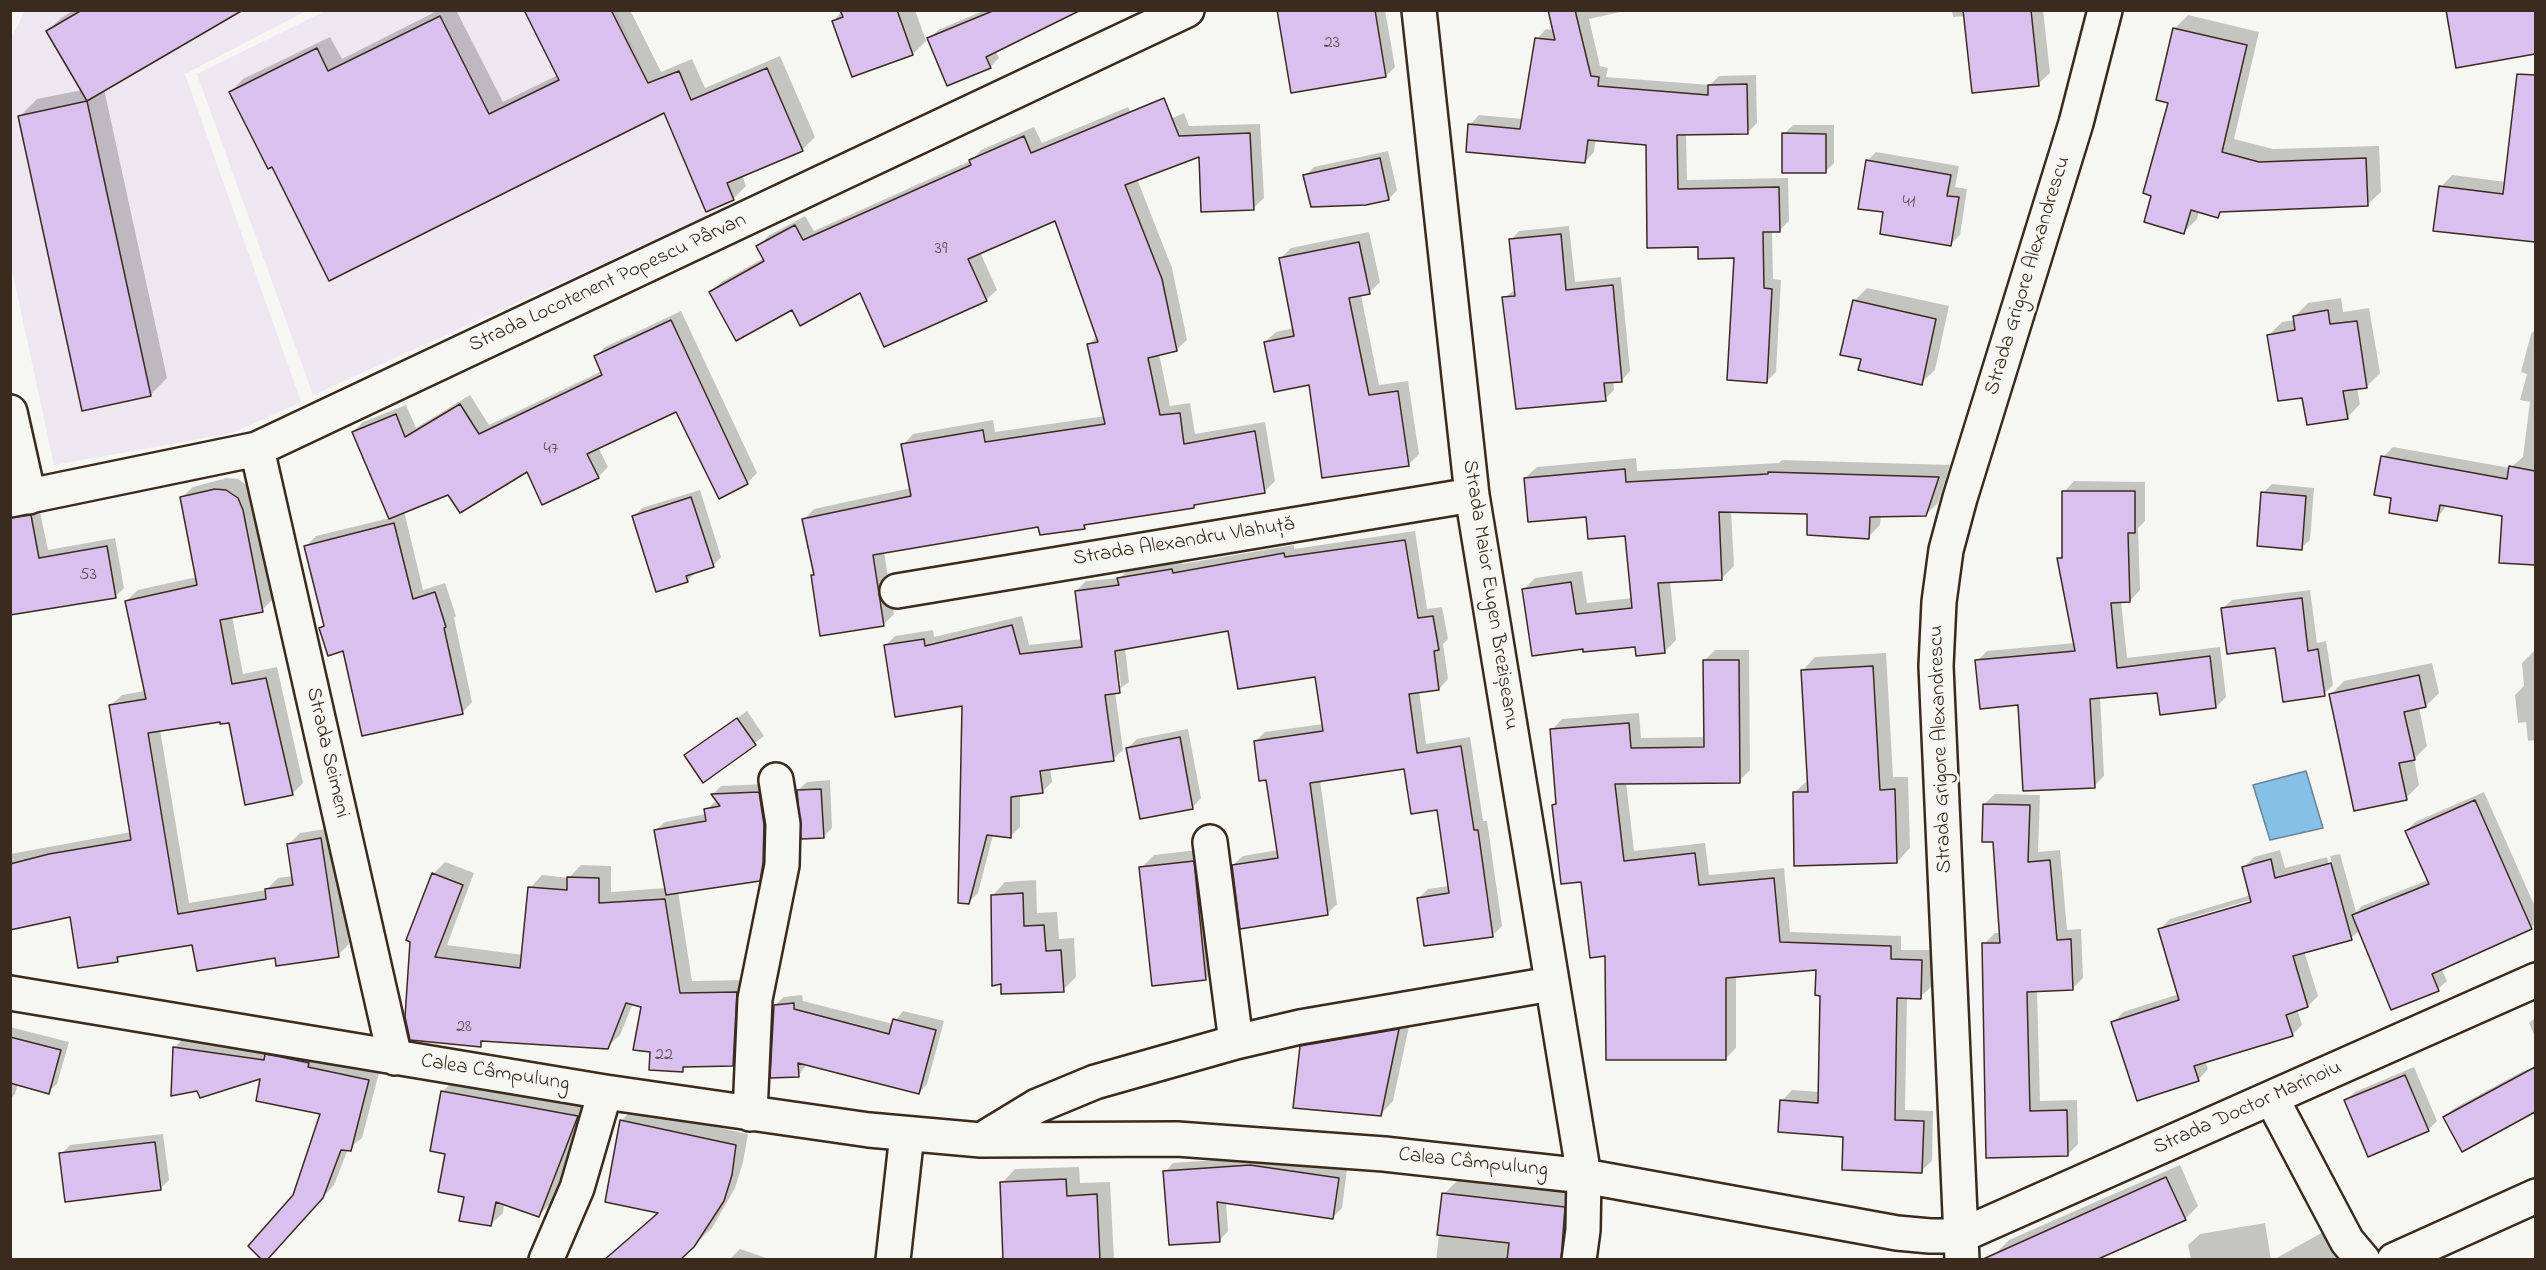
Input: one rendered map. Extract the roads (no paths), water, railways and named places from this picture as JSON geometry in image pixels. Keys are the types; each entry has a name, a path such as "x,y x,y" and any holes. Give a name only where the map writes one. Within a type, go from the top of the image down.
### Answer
{"street":[{"name":"Strada Locotenent Popescu Pârvan","path":"20,499 257,449 1187,10"},
{"name":"Strada Maior Eugen Brezișeanu","path":"1419,10 1472,495 1584,1176 1583,1230 1579,1260"},
{"name":"Strada Grigore Alexandrescu","path":"1961,1248 1936,666 1939,602 1946,550 1960,498 2076,123 2105,10"},
{"path":"10,412 20,499"},
{"name":"Strada Seimeni","path":"257,449 395,1058"},
{"name":"Strada Alexandru Vlahuță","path":"897,591 1472,495"},
{"path":"750,1114 755,999 782,865 783,824 776,780"},
{"path":"1210,842 1236,1042"},
{"name":"Strada Doctor Marinoiu","path":"1961,1248 2272,1099 2535,980"},
{"path":"981,1140 1037,1106 1095,1082 1236,1042 1300,1027 1551,984"},
{"name":"Calea Câmpulung","path":"10,993 395,1058 750,1114 907,1134 981,1140 1166,1139 1230,1142 1384,1154 1584,1176 1897,1233 1961,1248"},
{"path":"546,1260 577,1188 604,1092"},
{"path":"2272,1099 2347,1241 2363,1260"},
{"path":"893,1260 907,1134"},
{"path":"2394,1260 2535,1196"}],"water":[{"path":"2306,771 2323,828 2270,840 2253,785"}]}
